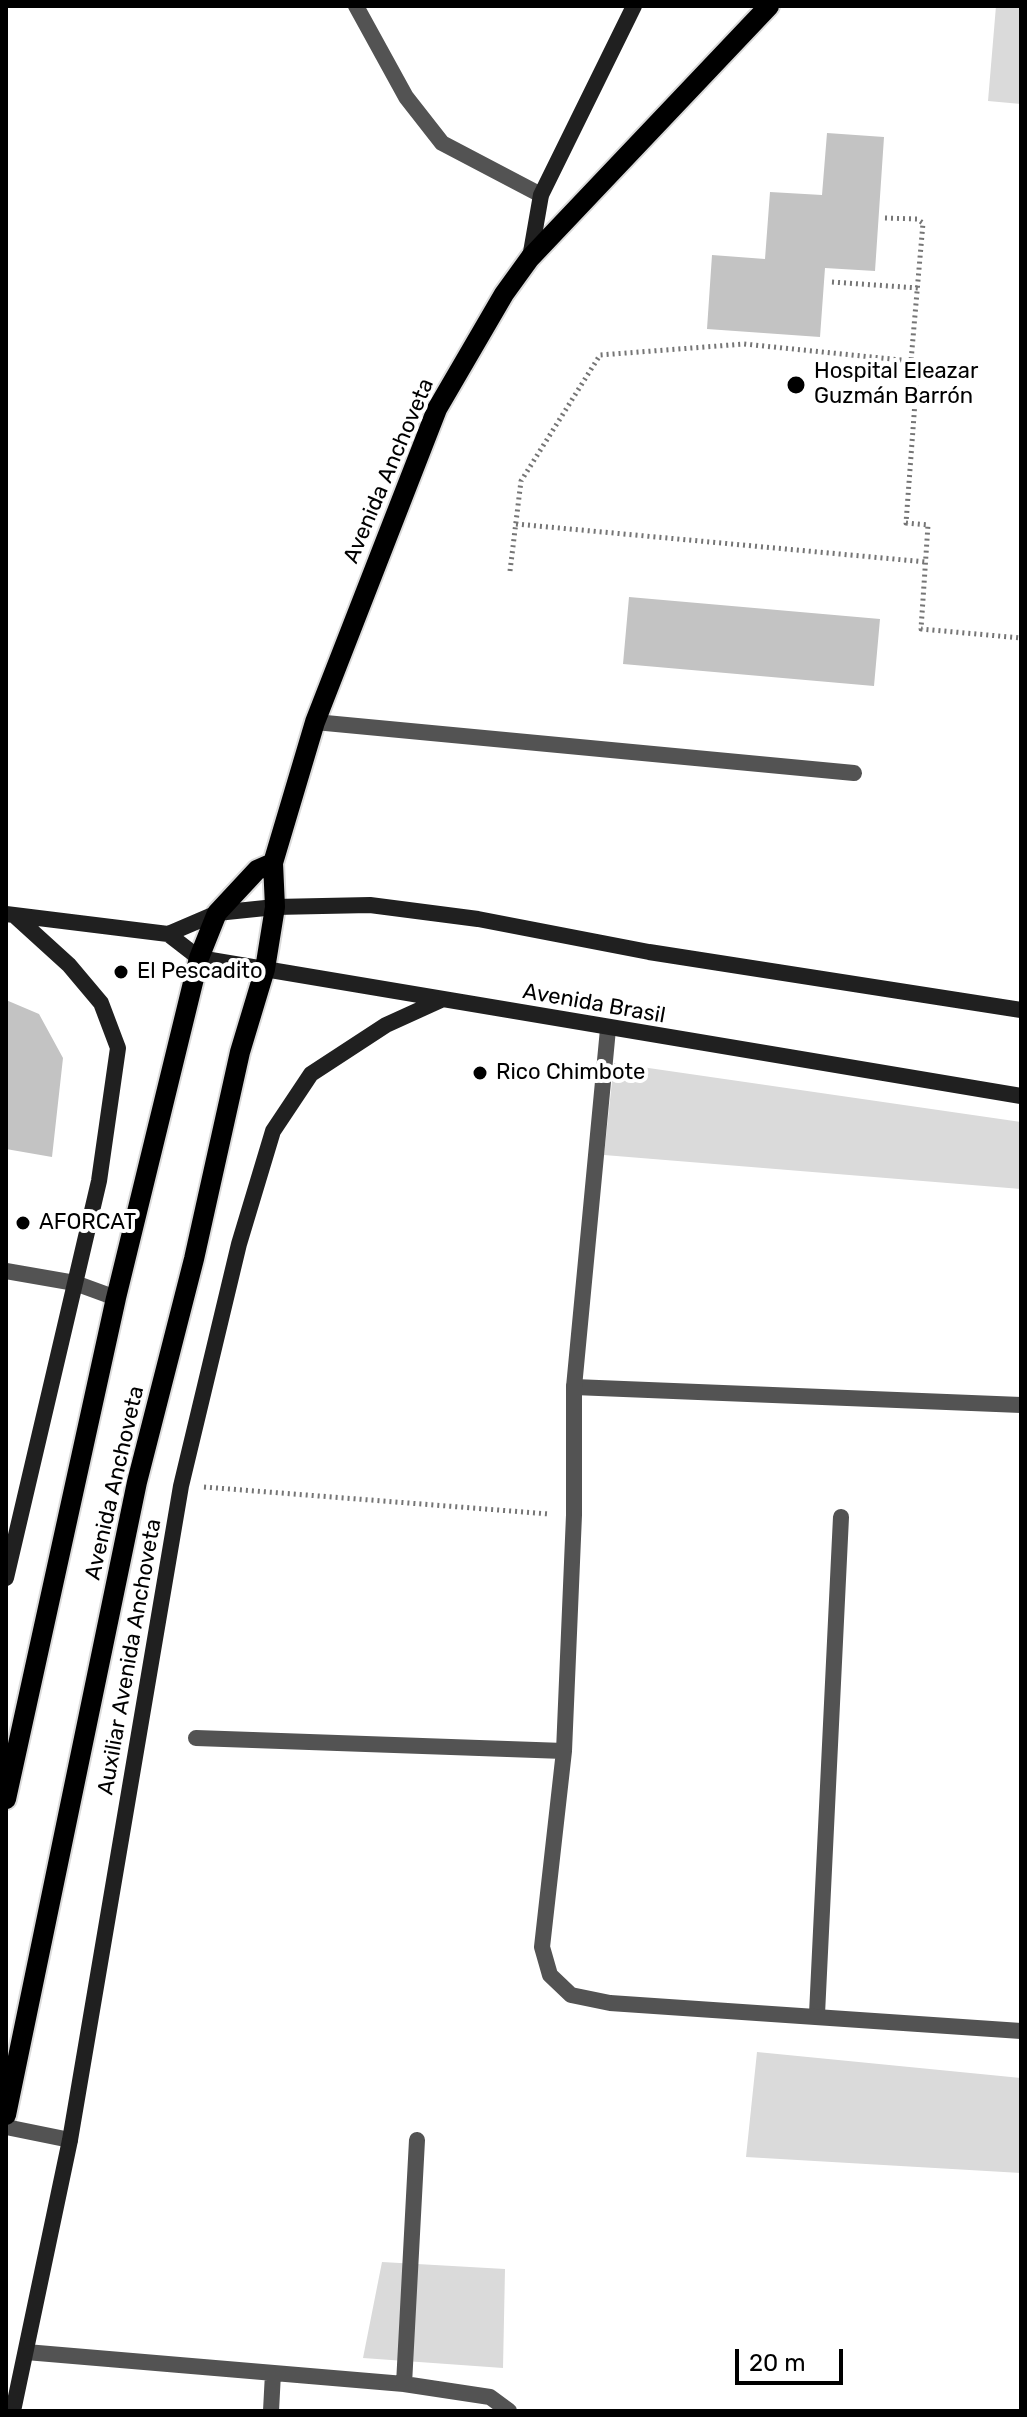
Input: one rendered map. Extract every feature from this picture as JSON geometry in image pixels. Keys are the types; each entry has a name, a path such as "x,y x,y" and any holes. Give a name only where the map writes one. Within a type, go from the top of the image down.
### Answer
{"main road":[{"path":"530,258 541,195 634,6"},
{"name":"Avenida Anchoveta","path":"6,2115 137,1482 194,1259 240,1052 265,969 275,907 273,863 315,722 437,409 504,294 530,258 769,6"},
{"name":"Avenida Anchoveta","path":"6,1799 116,1298 199,958 217,913 257,870 273,863"},
{"path":"10,914 168,934 217,913 275,907 370,905 478,919 649,952 1021,1010"},
{"path":"6,1578 99,1181 118,1048 101,1003 69,965 10,914"},
{"name":"Avenida Brasil","path":"168,934 199,958 1021,1096"},
{"name":"Auxiliar Avenida Anchoveta","path":"13,2411 70,2140 181,1486 239,1244 273,1131 311,1074 386,1025 441,1000"}],"street":[{"path":"356,6 406,97 442,143 541,195"},
{"path":"315,722 854,773"},
{"path":"608,1029 574,1387 574,1515 564,1751 542,1947 550,1975 571,1995 610,2003 817,2014 985,2031 1021,2031"},
{"path":"6,1271 75,1283 116,1298"},
{"path":"574,1387 1021,1405"},
{"path":"817,2014 841,1517"},
{"path":"196,1738 564,1751"},
{"path":"6,2127 70,2140"},
{"path":"404,2384 417,2140"},
{"path":"26,2352 404,2384 490,2397 509,2411"},
{"path":"271,2411 273,2373"}],"path":[{"path":"885,218 917,219 923,223 911,361"},
{"path":"832,282 918,288"},
{"path":"510,571 521,481 600,355 744,344 911,361 918,362 906,523 928,525 921,629 1021,638"},
{"path":"516,524 926,562"},
{"path":"181,1486 574,1515"}],"shaded area":[{"path":"996,6 1021,6 1021,104 988,101"},
{"path":"614,1063 1021,1122 1021,1189 604,1155"},
{"path":"757,2052 1021,2078 1021,2173 746,2157"},
{"path":"382,2262 505,2269 503,2368 363,2358"}],"building":[{"path":"827,133 884,137 875,271 825,268 820,337 707,329 712,255 765,259 770,192 822,195"},
{"path":"629,597 880,619 874,686 623,664"},
{"path":"6,1000 39,1014 63,1058 52,1157 6,1149"}],"place":[{"name":"Hospital Eleazar Guzmán Barrón","path":"796,385"},
{"name":"El Pescadito","path":"121,972"},
{"name":"Rico Chimbote","path":"480,1073"},
{"name":"AFORCAT","path":"23,1223"}]}
